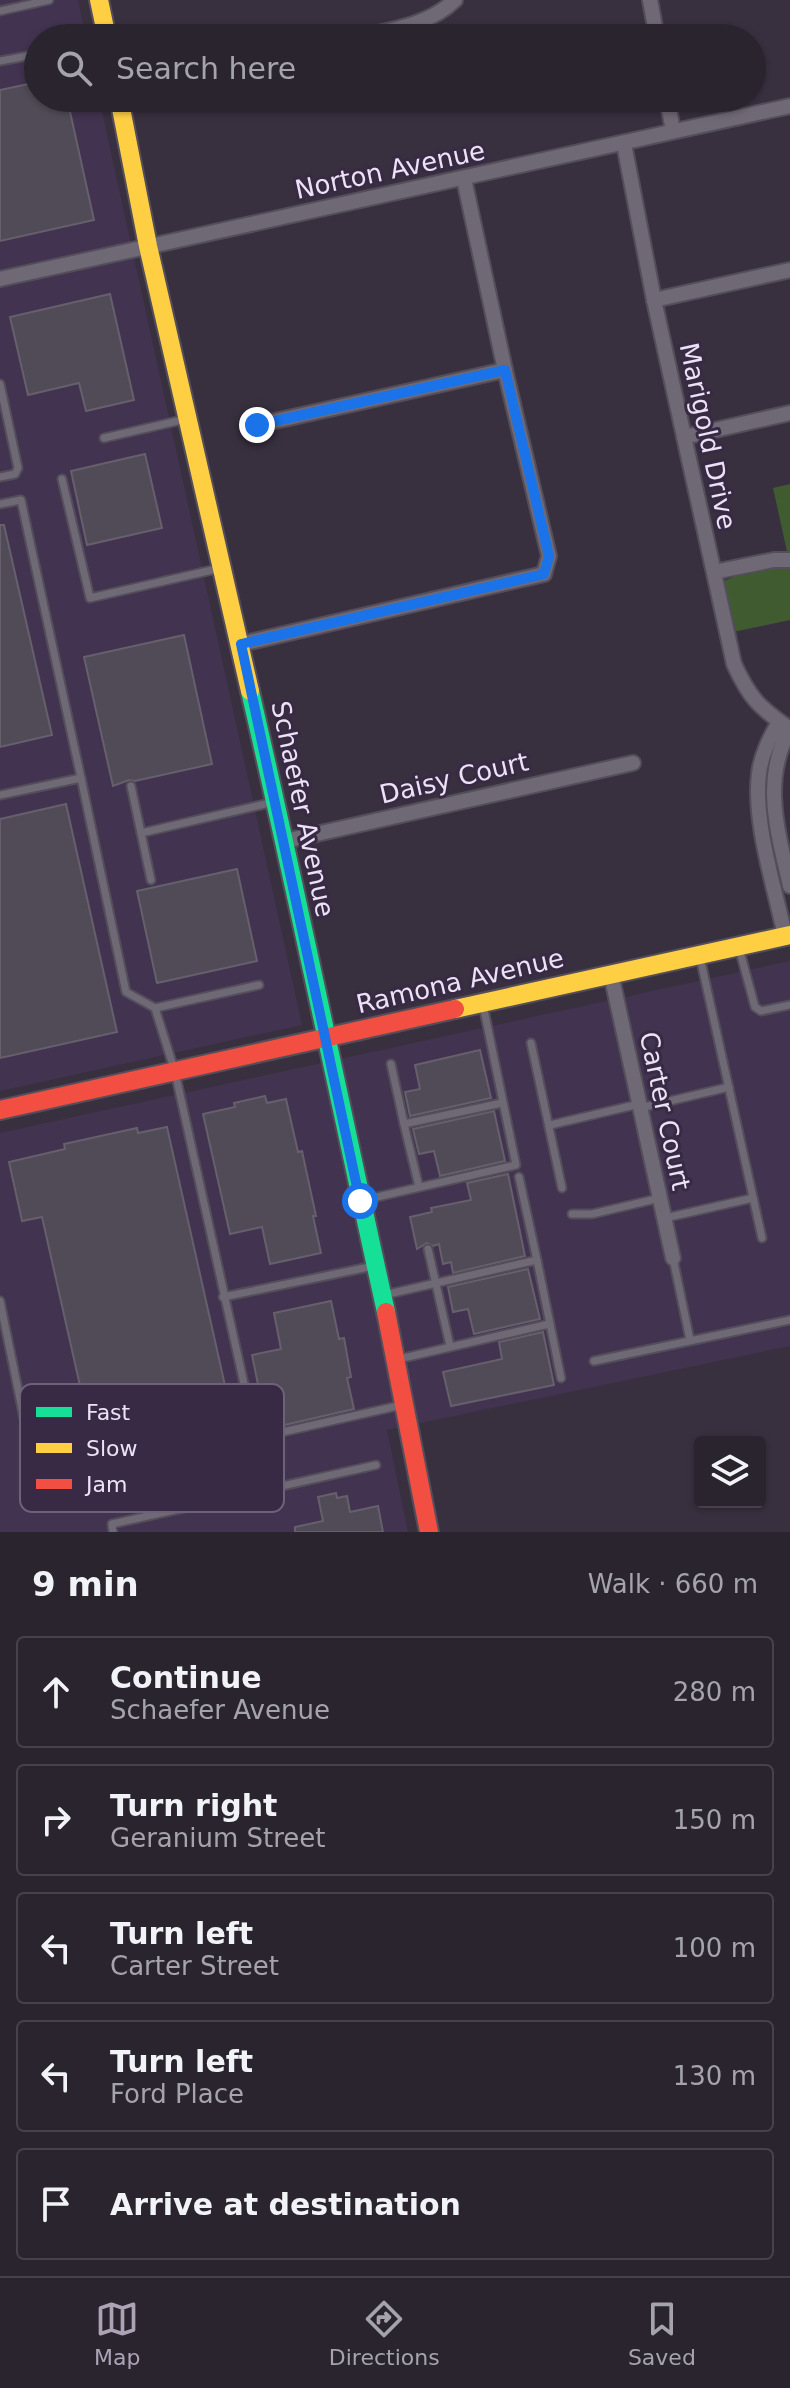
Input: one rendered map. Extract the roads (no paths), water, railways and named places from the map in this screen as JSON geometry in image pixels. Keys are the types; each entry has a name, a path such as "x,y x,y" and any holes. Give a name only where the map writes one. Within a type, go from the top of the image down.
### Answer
{"street":[{"path":"99,0 104,24"},
{"path":"417,24 455,0"},
{"path":"650,0 654,24"},
{"name":"Norton Avenue","path":"766,111 790,106"},
{"name":"Schaefer Avenue","path":"122,112 148,246 285,841 396,1360 429,1532"},
{"path":"670,112 673,131"},
{"name":"Norton Avenue","path":"0,279 762,112"},
{"name":"Marigold Drive","path":"624,144 654,300 734,664 751,697 786,726"},
{"path":"241,644 544,574 549,556 464,179"},
{"path":"654,300 790,270"},
{"path":"257,425 505,370"},
{"path":"684,437 790,413"},
{"path":"714,572 774,560 790,560"},
{"path":"786,726 774,772 774,804 784,834 790,886"},
{"path":"786,726 771,736 761,762 758,790 762,831 788,935"},
{"name":"Daisy Court","path":"285,841 633,763"},
{"name":"Ramona Avenue","path":"0,1110 788,935"},
{"name":"Carter Court","path":"611,974 673,1258"}],"lane":[{"path":"0,11 49,0"},
{"path":"0,61 24,57"},
{"path":"0,384 18,468 15,474 0,477"},
{"path":"104,438 189,418"},
{"path":"62,479 90,598 223,568"},
{"path":"0,504 21,500 126,992 155,1008 259,985"},
{"path":"0,795 81,778"},
{"path":"131,786 151,880"},
{"path":"141,833 276,802"},
{"path":"739,946 755,1007 761,1011 790,1005"},
{"path":"700,955 762,1238"},
{"path":"360,1201 516,1165 483,1003"},
{"path":"155,1008 175,1072 243,1384"},
{"path":"531,1043 562,1188"},
{"path":"391,1064 419,1187"},
{"path":"550,1125 729,1087"},
{"path":"404,1124 502,1103"},
{"path":"519,1177 561,1378"},
{"path":"572,1214 592,1214 660,1198"},
{"path":"664,1218 753,1198"},
{"path":"428,1249 450,1346"},
{"path":"673,1258 690,1340"},
{"path":"381,1296 537,1260"},
{"path":"223,1297 375,1265"},
{"path":"0,1301 20,1399"},
{"path":"594,1361 790,1320"},
{"path":"396,1360 549,1324"},
{"path":"284,1432 404,1404"},
{"path":"284,1486 376,1465"},
{"path":"113,1532 112,1524 166,1512"}]}
